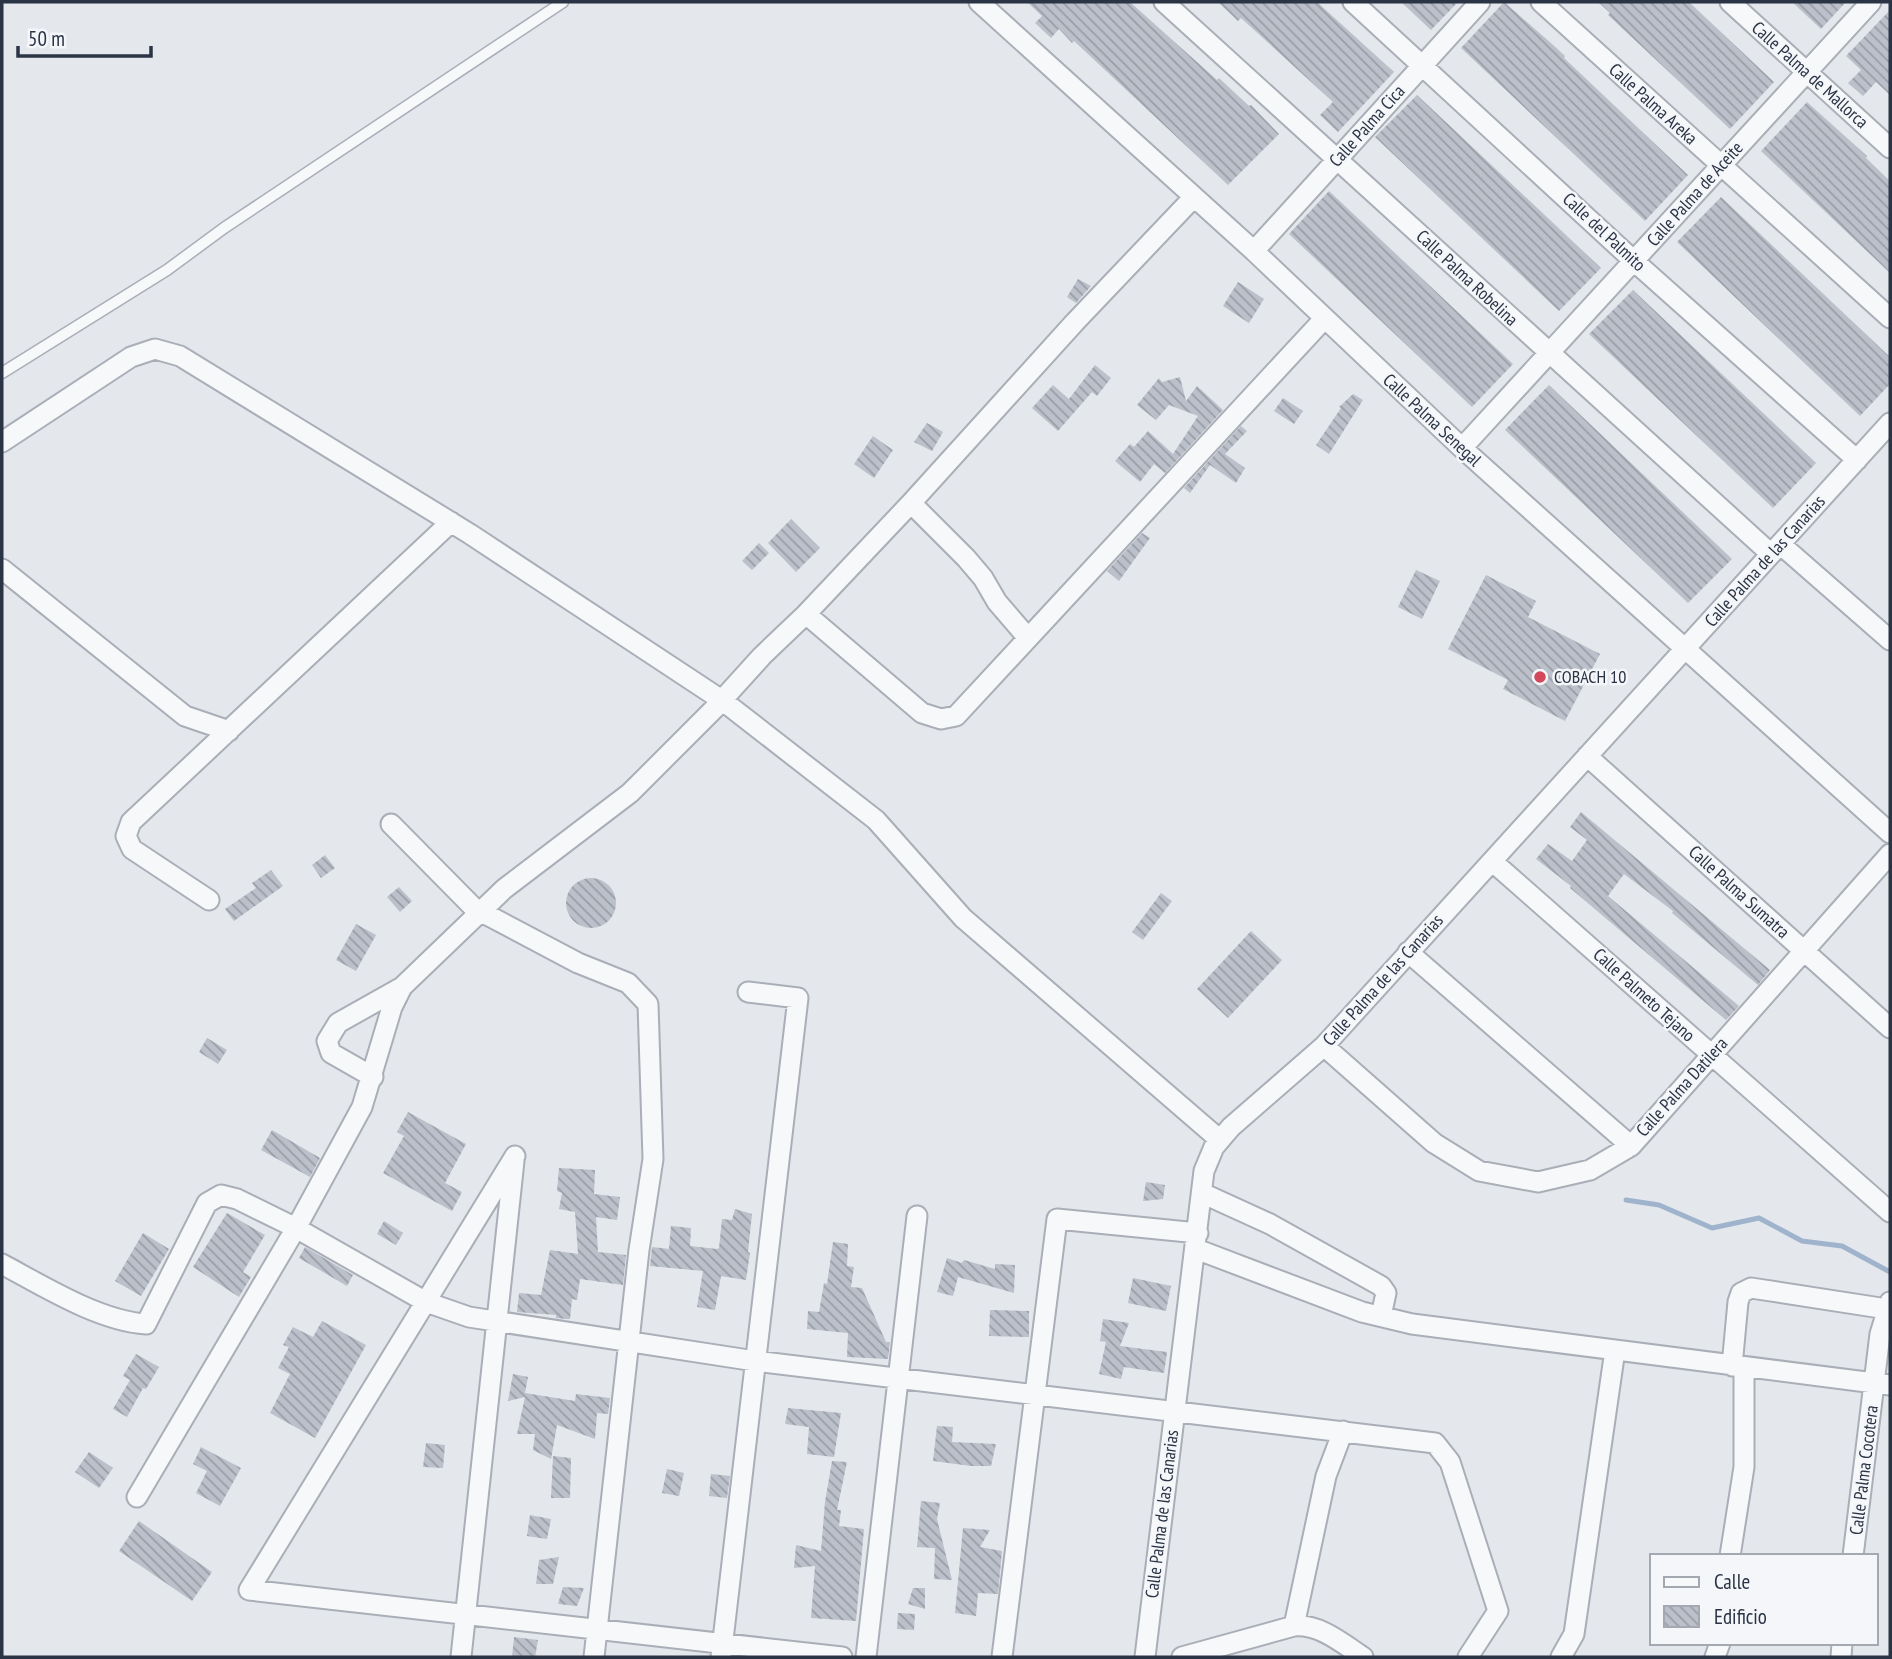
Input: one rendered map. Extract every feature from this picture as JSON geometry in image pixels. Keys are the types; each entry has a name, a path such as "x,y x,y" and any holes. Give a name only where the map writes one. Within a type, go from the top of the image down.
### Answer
{"street":[{"name":"Calle Palma Senegal","path":"979,2 1254,251 1462,448 1890,833"},
{"name":"Calle Palma Robelina","path":"1164,2 1338,158 1549,354 1776,549 1890,640"},
{"name":"Calle del Palmito","path":"1353,2 1634,261 1857,460"},
{"name":"Calle Palma Cica","path":"1254,251 1480,2"},
{"name":"Calle Palma Areka","path":"1541,2 1890,318"},
{"name":"Calle Palma de Mallorca","path":"1730,2 1890,148"},
{"name":"Calle Palma de Aceite","path":"1462,448 1871,2"},
{"path":"373,1077 331,1053 327,1041 338,1023 402,987 504,889 630,793 806,614 1193,198"},
{"path":"806,614 922,713 941,719 956,716 1324,319"},
{"path":"2,442 131,357 155,349 180,356 451,522 723,701 876,820 962,918 1220,1140"},
{"name":"Calle Palma de las Canarias","path":"1144,1657 1204,1171 1214,1147 1231,1127 1324,1046 1857,460 1887,432"},
{"path":"911,502 966,558 983,578 997,602 1028,638"},
{"path":"209,900 132,849 126,836 131,822 451,522"},
{"path":"2,569 185,716 229,731"},
{"name":"Calle Palma Sumatra","path":"1587,756 1890,1028"},
{"path":"391,824 474,908 578,963 628,983 648,1004 653,1159 639,1250 594,1657"},
{"name":"Calle Palma Datilera","path":"1324,1046 1434,1143 1479,1171 1538,1182 1590,1170 1631,1146 1890,854"},
{"name":"Calle Palmeto Tejano","path":"1492,860 1890,1212"},
{"path":"1408,952 1631,1146"},
{"path":"137,1497 296,1228 362,1107 392,1007 402,987"},
{"path":"721,1650 798,998 748,992"},
{"path":"461,1657 466,1615 515,1156 249,1590 466,1615 597,1629 721,1650 842,1657"},
{"path":"1202,1193 1270,1224 1381,1286 1386,1293 1381,1316"},
{"path":"2,1264 63,1298 131,1323 146,1324 206,1203 221,1195 237,1199 296,1228 426,1302 469,1317 755,1361 1435,1443 1450,1462 1499,1611 1468,1657"},
{"path":"866,1657 917,1216"},
{"path":"1002,1657 1057,1219 1197,1241 1362,1312 1412,1324 1883,1384"},
{"path":"1730,1554 1744,1467 1738,1366 1738,1303 1741,1293 1751,1288 1888,1305"},
{"name":"Calle Palma Cocotera","path":"1853,1554 1883,1384 1880,1334 1888,1305"},
{"path":"1561,1657 1574,1634 1615,1350"},
{"path":"1294,1626 1326,1476 1343,1431"},
{"path":"1182,1657 1294,1626 1308,1625 1323,1631 1363,1657"}],"lane":[{"path":"2,373 167,270 246,212 563,2"}],"building":[{"path":"1027,2 1130,2 1217,80 1219,78 1251,105 1279,134 1228,185 1074,41 1072,43 1059,29 1051,38 1035,23 1042,16"},
{"path":"1218,2 1317,2 1394,72 1338,132 1320,115 1333,102 1241,18 1238,21"},
{"path":"1401,2 1458,2 1431,30"},
{"path":"1504,2 1565,56 1564,58 1688,175 1645,221 1461,48"},
{"path":"1598,2 1689,2 1774,82 1730,129 1608,15 1610,13"},
{"path":"1792,2 1846,2 1821,29"},
{"path":"1890,10 1890,95 1876,82 1863,96 1848,83 1861,70 1846,56"},
{"path":"1417,95 1601,268 1559,311 1375,137"},
{"path":"1807,102 1867,156 1890,181 1890,273 1761,151"},
{"path":"1329,191 1513,364 1472,407 1289,234"},
{"path":"1721,197 1890,357 1890,384 1860,416 1677,242"},
{"path":"1078,279 1091,286 1076,303 1067,297"},
{"path":"1238,282 1264,299 1249,323 1223,306"},
{"path":"1633,290 1816,463 1773,508 1589,334"},
{"path":"1095,365 1111,378 1097,396 1092,392 1058,431 1032,408 1053,385 1069,399"},
{"path":"1180,377 1186,401 1197,386 1223,410 1165,473 1154,464 1140,482 1115,461 1130,444 1134,447 1148,431 1173,454 1198,416 1169,405 1156,420 1137,405 1159,378 1162,382"},
{"path":"1549,385 1732,559 1688,603 1505,430"},
{"path":"1353,394 1363,400 1329,454 1316,445 1341,408 1339,407"},
{"path":"1283,398 1303,411 1294,424 1274,411"},
{"path":"927,423 943,432 932,451 914,442"},
{"path":"1241,426 1247,431 1225,454 1245,468 1236,483 1210,465 1190,493 1184,488"},
{"path":"873,436 893,450 874,478 854,464"},
{"path":"791,519 820,548 796,572 768,543"},
{"path":"1142,533 1150,538 1119,581 1107,571"},
{"path":"759,543 769,553 752,570 742,561"},
{"path":"1416,570 1440,581 1422,619 1398,607"},
{"path":"1486,575 1536,601 1528,617 1600,654 1565,721 1503,689 1508,680 1448,649"},
{"path":"1581,812 1770,970 1758,985 1672,913 1673,911 1624,874 1608,896 1739,1006 1726,1020 1536,859 1548,844 1572,861 1587,840 1570,827"},
{"path":"325,855 335,868 321,878 312,865"},
{"path":"271,870 283,886 234,921 225,909 256,888 252,883"},
{"path":"591,878 609,885 616,903 609,921 591,928 573,921 566,903 573,885"},
{"path":"399,887 412,901 400,912 387,897"},
{"path":"1161,893 1172,901 1143,940 1132,932"},
{"path":"356,924 376,935 356,971 336,960"},
{"path":"1251,931 1282,960 1228,1018 1197,989"},
{"path":"207,1038 227,1050 218,1064 199,1052"},
{"path":"408,1112 466,1144 445,1183 462,1192 452,1211 383,1173 404,1136 397,1132"},
{"path":"272,1130 320,1158 310,1177 261,1150"},
{"path":"559,1168 595,1170 594,1194 620,1197 617,1220 596,1217 598,1252 626,1255 623,1285 580,1279 577,1300 572,1299 570,1319 556,1318 556,1315 517,1312 519,1293 541,1295 550,1250 578,1254 575,1212 559,1209 562,1193 557,1191"},
{"path":"1146,1182 1165,1185 1163,1199 1143,1201"},
{"path":"735,1209 752,1214 746,1280 721,1276 715,1310 697,1307 703,1271 650,1266 652,1247 669,1249 671,1226 691,1228 690,1246 717,1249 722,1219 732,1220"},
{"path":"227,1213 265,1235 243,1272 251,1277 239,1297 193,1267"},
{"path":"384,1221 403,1233 396,1245 377,1234"},
{"path":"143,1233 169,1249 141,1296 115,1281"},
{"path":"833,1242 848,1244 847,1266 854,1267 851,1287 862,1288 886,1342 890,1342 888,1359 847,1357 848,1333 807,1329 808,1311 819,1312 824,1283 827,1284"},
{"path":"305,1247 353,1275 347,1286 299,1258"},
{"path":"947,1258 995,1269 995,1264 1015,1265 1014,1293 958,1277 953,1296 937,1292"},
{"path":"1133,1278 1171,1286 1166,1311 1128,1303"},
{"path":"990,1310 1029,1311 1029,1337 989,1336"},
{"path":"1103,1319 1129,1323 1120,1346 1167,1352 1164,1373 1124,1367 1121,1379 1099,1374 1106,1342 1100,1341"},
{"path":"322,1321 366,1345 315,1438 270,1413 290,1374 278,1368 289,1347 283,1345 293,1327 313,1337"},
{"path":"136,1354 159,1367 146,1389 143,1388 127,1417 113,1409 130,1380 123,1376"},
{"path":"513,1374 528,1377 525,1393 575,1401 576,1394 610,1398 608,1414 597,1413 595,1439 557,1425 551,1459 533,1450 535,1434 517,1434 525,1397 508,1401"},
{"path":"788,1408 841,1413 834,1457 807,1454 809,1427 785,1424"},
{"path":"937,1426 953,1427 952,1442 996,1444 991,1466 933,1461"},
{"path":"426,1443 445,1445 443,1468 423,1467"},
{"path":"201,1447 241,1468 220,1506 196,1493 207,1471 193,1464"},
{"path":"89,1452 113,1468 99,1488 75,1472"},
{"path":"553,1456 571,1458 570,1498 551,1498"},
{"path":"832,1461 847,1462 837,1510 841,1510 839,1526 864,1529 856,1621 811,1618 815,1566 794,1568 796,1545 821,1551"},
{"path":"667,1469 684,1473 679,1496 662,1493"},
{"path":"711,1474 730,1476 727,1498 709,1496"},
{"path":"921,1501 940,1503 937,1519 952,1580 934,1579 935,1548 917,1547"},
{"path":"530,1515 551,1519 547,1539 527,1536"},
{"path":"139,1521 212,1572 192,1601 119,1551"},
{"path":"963,1528 990,1530 980,1547 1002,1551 998,1594 978,1593 976,1616 955,1613"},
{"path":"559,1557 553,1584 536,1584 539,1560"},
{"path":"563,1587 584,1588 577,1606 558,1604"},
{"path":"913,1588 925,1588 925,1609 908,1604"},
{"path":"898,1613 915,1614 914,1630 897,1629"},
{"path":"514,1637 538,1640 535,1657 512,1657"}],"waterway":[{"path":"1626,1200 1659,1205 1712,1228 1759,1218 1802,1241 1842,1246 1890,1272"}],"place":[{"name":"COBACH 10","path":"1540,677"}]}
